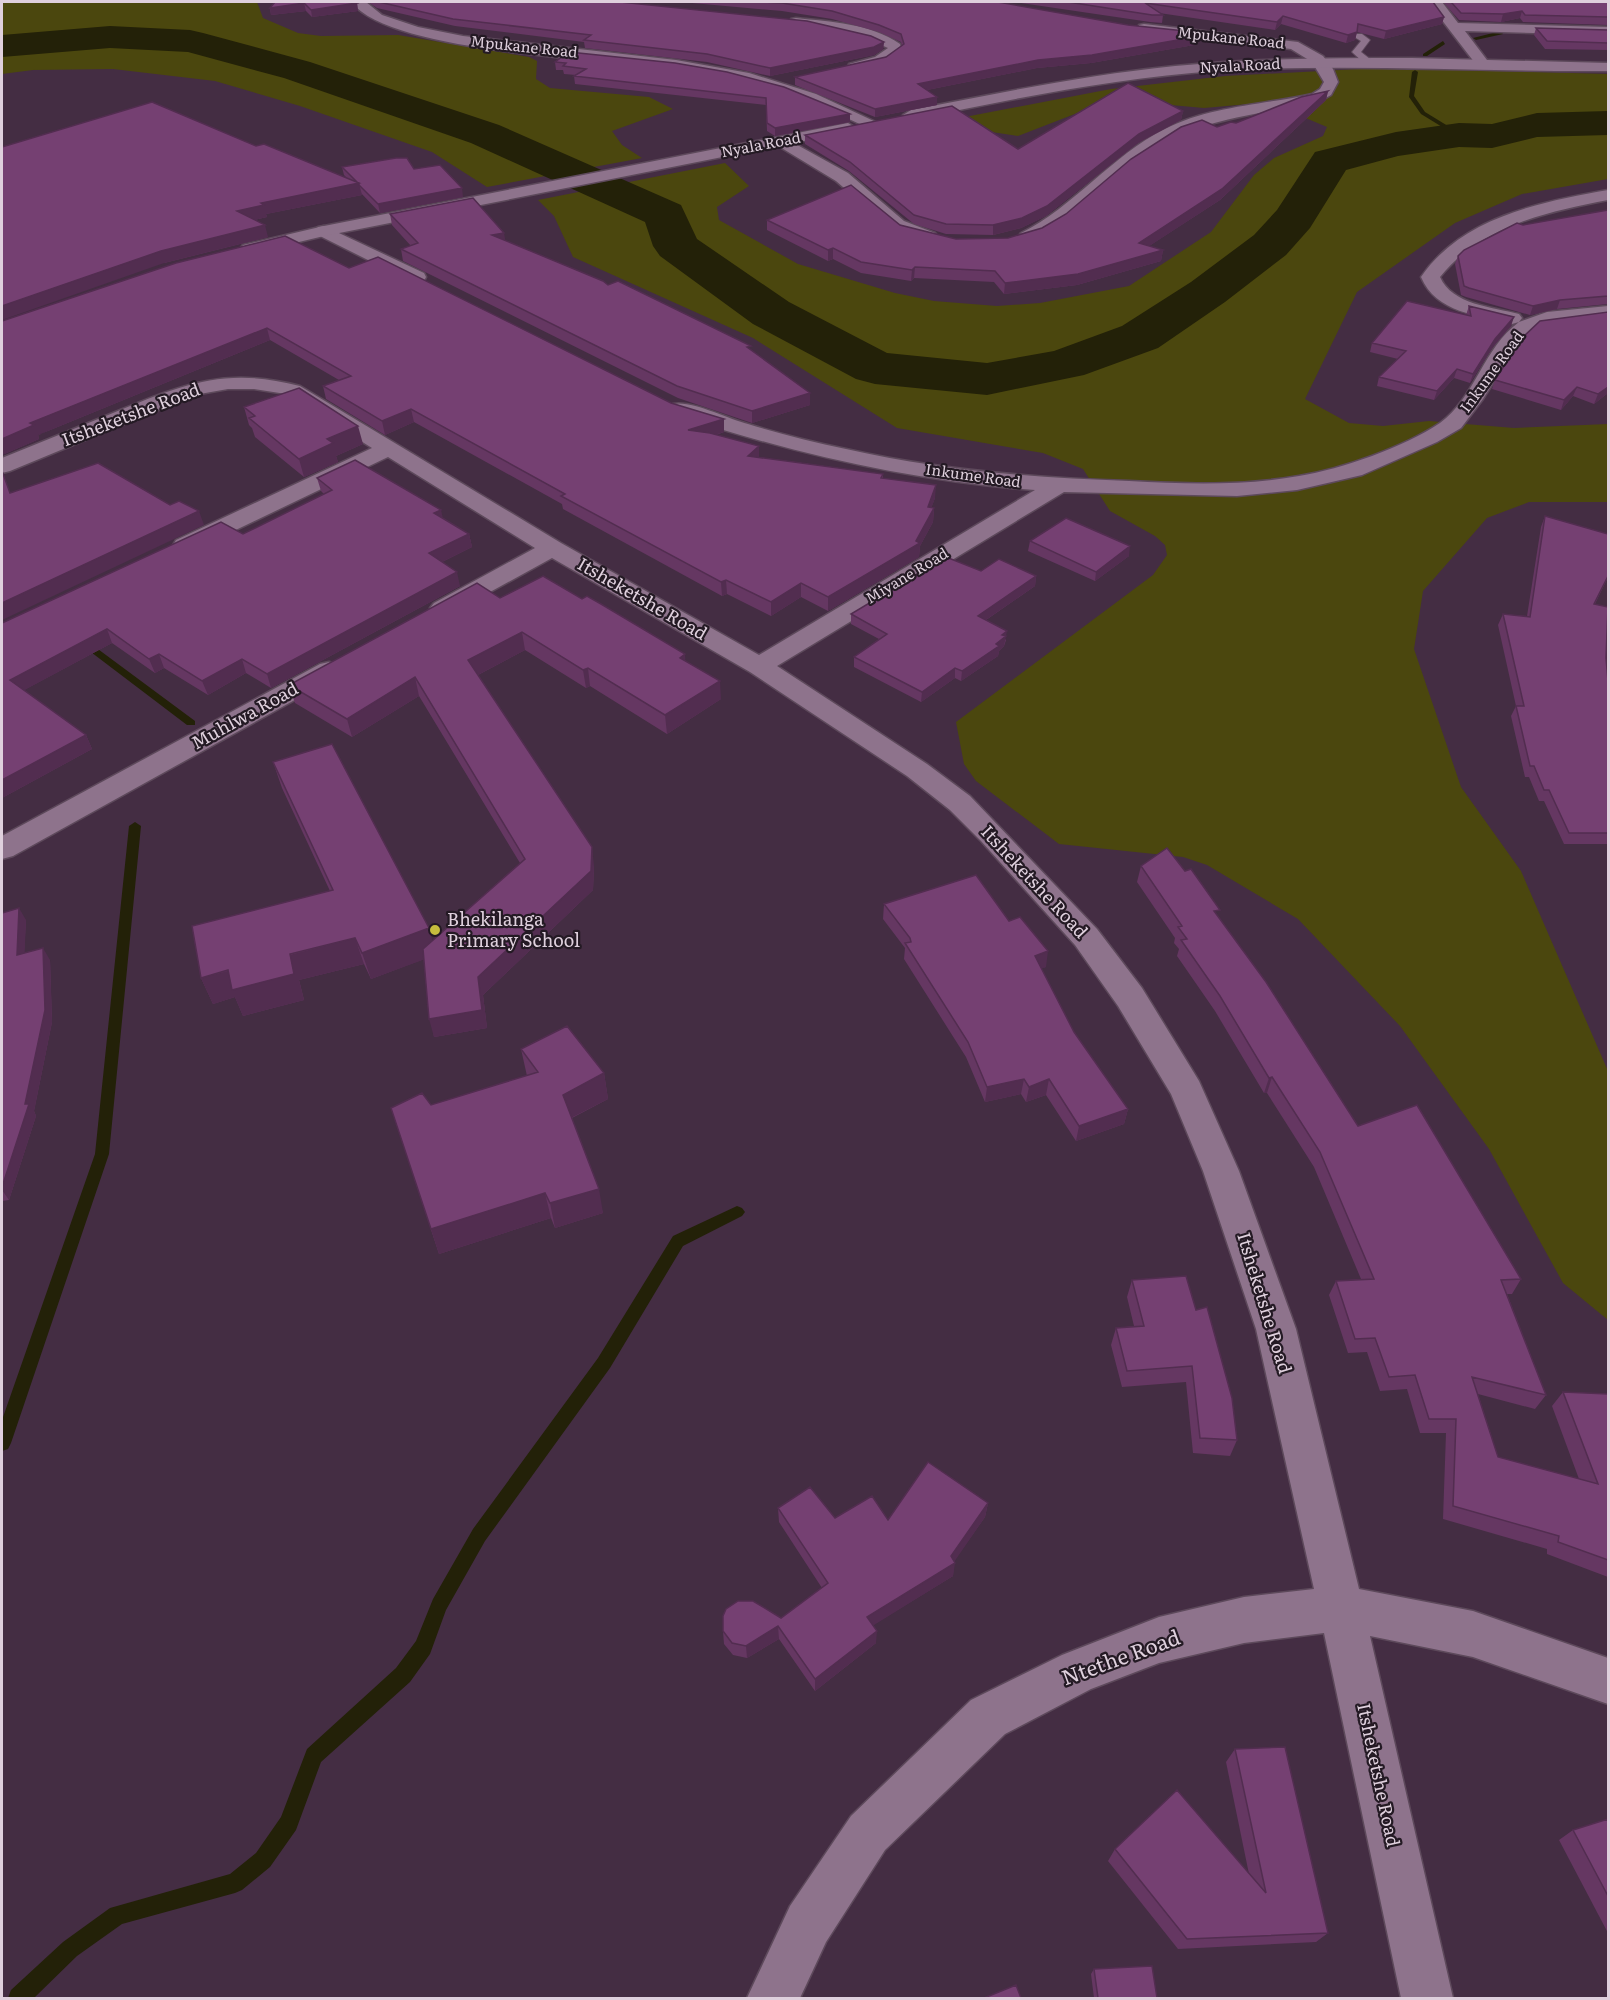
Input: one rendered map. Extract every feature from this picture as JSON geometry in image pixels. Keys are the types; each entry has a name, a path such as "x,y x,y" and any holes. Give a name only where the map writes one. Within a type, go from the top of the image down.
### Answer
{"street":[{"name":"Mpukane Road","path":"358,2 366,11 387,22 435,35 705,68 771,82 822,101 870,123"},
{"path":"1435,2 1483,64"},
{"path":"781,20 873,35 889,41 895,47 895,51 880,60 837,70"},
{"name":"Mpukane Road","path":"1127,26 1282,42 1303,48 1321,61"},
{"path":"1455,27 1608,31"},
{"path":"1011,241 1026,238 1053,225 1138,154 1170,132 1200,121 1300,102 1326,92 1331,82 1321,61"},
{"name":"Nyala Road","path":"234,252 324,231 895,118 1142,74 1213,67 1321,61 1608,67"},
{"path":"771,82 804,76"},
{"path":"782,141 842,177 898,225 908,231 946,241"},
{"path":"1531,323 1457,303 1434,289 1430,278 1436,268 1474,237 1497,226 1556,205 1608,195"},
{"path":"324,231 440,289"},
{"name":"Inkume Road","path":"660,398 733,428 865,462 1056,487 1232,489 1285,485 1371,464 1452,424 1472,402 1517,332 1531,323 1608,312"},
{"name":"Itsheketshe Road","path":"2,466 188,390 236,381 273,384 293,390 552,548 759,666 917,770 960,803 1086,938 1130,997 1187,1091 1221,1171 1276,1329 1341,1608 1427,1998"},
{"path":"163,555 388,449"},
{"name":"Miyane Road","path":"759,666 1056,487"},
{"path":"417,622 552,548"},
{"name":"Muhlwa Road","path":"2,849 355,656"},
{"name":"Ntethe Road","path":"772,1998 808,1924 868,1833 988,1717 1078,1671 1159,1640 1244,1620 1341,1608 1473,1634 1608,1681"}],"lane":[{"path":"1359,36 1366,40 1356,52 1367,61"}],"shaded area":[{"path":"2,2 257,2 263,18 298,33 321,36 398,35 529,57 537,61 536,79 550,88 649,97 673,109 612,131 622,145 642,158 487,187 432,152 300,106 215,81 113,69 33,70 2,74"},
{"path":"1378,68 1608,74 1608,179 1522,194 1455,223 1357,292 1305,399 1349,423 1383,426 1429,421 1514,428 1608,424 1608,502 1529,502 1487,518 1423,591 1414,649 1461,787 1521,871 1608,1071 1608,1320 1563,1283 1489,1149 1400,1026 1298,919 1207,865 1183,857 1059,844 976,781 964,764 956,722 1153,575 1167,555 1165,545 1155,536 1110,511 1083,469 1043,453 897,428 753,338 573,257 554,216 538,200 725,163 749,186 717,207 719,220 798,264 895,293 934,301 997,306 1040,303 1129,286 1211,232 1254,175 1274,158 1323,136 1327,127 1260,103 1204,108 1126,101 1098,105 1018,136 972,129 819,145 1111,89 1225,76"}],"building":[{"path":"275,2 357,3 311,10 304,3 270,8"},
{"path":"379,2 620,2 807,21 871,36 884,42 874,47 770,68 707,54 584,40 591,35 453,19"},
{"path":"761,2 998,2 1128,25 1185,31 1195,37 1092,55 1038,60 918,84 937,97 875,109 795,77 886,57 904,44 901,34 832,11"},
{"path":"1068,2 1433,2 1444,17 1386,31 1358,24 1357,32 1348,35 1283,16 1277,22 1145,3 1163,15 1152,15"},
{"path":"1451,2 1608,2 1608,17 1525,15 1522,11 1503,14 1461,13"},
{"path":"1536,28 1608,30 1608,43 1547,41"},
{"path":"569,52 675,63 727,72 784,87 850,114 775,128 767,123 766,98 574,76 586,69 563,66 566,63 555,62"},
{"path":"1128,83 1183,111 1139,134 1047,206 1022,218 993,225 946,224 914,215 850,162 805,135 952,106 1018,149"},
{"path":"1328,91 1222,189 1139,243 1163,250 1078,274 1005,283 995,271 915,267 912,270 861,262 833,248 828,250 767,220 851,185 900,225 956,239 1008,238 1042,228 1066,214 1131,159 1181,127 1202,120 1217,127 1231,122 1236,123 1301,97"},
{"path":"152,102 256,146 264,144 359,183 261,203 264,205 237,211 265,225 161,251 2,306 2,147"},
{"path":"407,158 414,169 440,165 462,188 378,204 342,167"},
{"path":"473,198 504,233 492,235 608,285 618,281 751,346 747,347 810,393 752,411 677,386 401,249 418,243 390,214"},
{"path":"1608,210 1608,296 1560,300 1533,306 1464,286 1458,256 1464,250 1517,223 1523,225"},
{"path":"285,236 349,268 378,257 671,403 724,419 688,430 710,433 759,446 748,456 883,474 881,478 936,485 928,507 934,508 916,541 920,543 828,597 801,583 771,602 726,580 721,582 561,496 565,494 411,409 382,421 323,386 351,376 267,328 30,423 34,425 2,439 2,321 176,263"},
{"path":"1407,301 1471,316 1469,306 1514,317 1495,339 1473,374 1457,369 1437,391 1379,377 1406,351 1372,343"},
{"path":"1608,312 1608,387 1598,394 1577,387 1564,400 1495,380 1521,339 1540,321"},
{"path":"299,388 358,426 327,439 333,443 299,459 249,418 255,416 244,407"},
{"path":"355,460 441,510 434,513 469,534 429,553 457,572 267,674 242,659 202,681 159,654 149,659 107,629 10,680 86,735 2,780 2,623 221,522 243,534 332,490 317,478"},
{"path":"98,463 170,505 179,501 199,511 2,603 2,471 10,493"},
{"path":"1545,516 1608,534 1608,576 1594,604 1608,607 1606,658 1608,833 1569,833 1549,790 1544,790 1534,766 1530,766 1516,706 1524,706 1503,614 1530,617"},
{"path":"1066,518 1130,546 1096,572 1030,541"},
{"path":"946,557 981,571 999,559 1036,576 978,616 1007,631 1002,635 1006,636 996,644 999,646 962,671 955,668 922,692 854,657 887,634 851,614"},
{"path":"543,576 582,599 587,596 601,604 685,654 680,658 720,681 665,715 588,668 583,670 522,632 468,660 592,847 591,871 478,977 482,1010 429,1019 423,949 525,859 415,677 347,719 289,685 477,583 500,598"},
{"path":"332,744 429,928 362,953 355,938 290,954 294,974 232,990 228,970 201,978 192,926 333,890 273,762"},
{"path":"1167,848 1185,871 1191,869 1220,910 1214,911 1266,982 1358,1126 1417,1105 1521,1279 1501,1280 1546,1395 1472,1377 1498,1457 1598,1484 1563,1392 1608,1394 1608,1560 1558,1542 1559,1536 1453,1506 1456,1419 1429,1419 1415,1375 1389,1377 1375,1338 1355,1339 1336,1281 1374,1279 1320,1152 1272,1077 1269,1078 1220,996 1181,940 1187,939 1178,927 1182,926 1141,866"},
{"path":"976,875 1009,921 1020,917 1048,951 1035,956 1074,1032 1128,1109 1079,1126 1049,1079 1029,1087 1024,1079 987,1087 968,1042 905,943 911,942 910,938 884,904"},
{"path":"19,908 17,955 43,948 45,1010 25,1104 29,1104 2,1187 2,913"},
{"path":"567,1026 604,1073 563,1095 599,1189 550,1203 545,1193 431,1229 391,1108 422,1093 431,1105 538,1072 521,1049"},
{"path":"1186,1276 1196,1310 1207,1307 1232,1398 1237,1440 1200,1438 1192,1366 1127,1371 1116,1328 1144,1326 1132,1280"},
{"path":"928,1462 988,1503 951,1556 955,1563 867,1617 877,1631 815,1679 778,1626 746,1646 732,1643 723,1631 723,1616 726,1609 738,1601 753,1601 781,1618 828,1583 778,1508 810,1487 835,1518 872,1496 888,1520"},
{"path":"1285,1747 1328,1933 1187,1939 1115,1849 1177,1790 1266,1893 1235,1749"},
{"path":"1608,1819 1608,1896 1573,1830"},
{"path":"1152,1966 1157,1998 1098,1998 1094,1969"},
{"path":"1016,1985 1021,1998 984,1998"}],"waterway":[{"path":"1476,38 1501,33"},
{"path":"2,46 110,37 190,41 297,70 485,134 665,214 676,246 771,313 875,368 987,379 1066,364 1140,337 1208,292 1270,245 1294,218 1330,161 1396,144 1459,135 1492,136 1537,125 1608,123"},
{"path":"1425,55 1443,43"},
{"path":"1415,72 1411,96 1423,113 1459,135"},
{"path":"83,641 191,723"},
{"path":"2,1443 102,1154 135,826"},
{"path":"19,1998 70,1949 117,1915 235,1883 263,1860 289,1823 314,1756 403,1675 423,1647 439,1605 479,1535 604,1363 678,1241 737,1212"}],"place":[{"name":"Bhekilanga Primary School","path":"435,930"}]}
